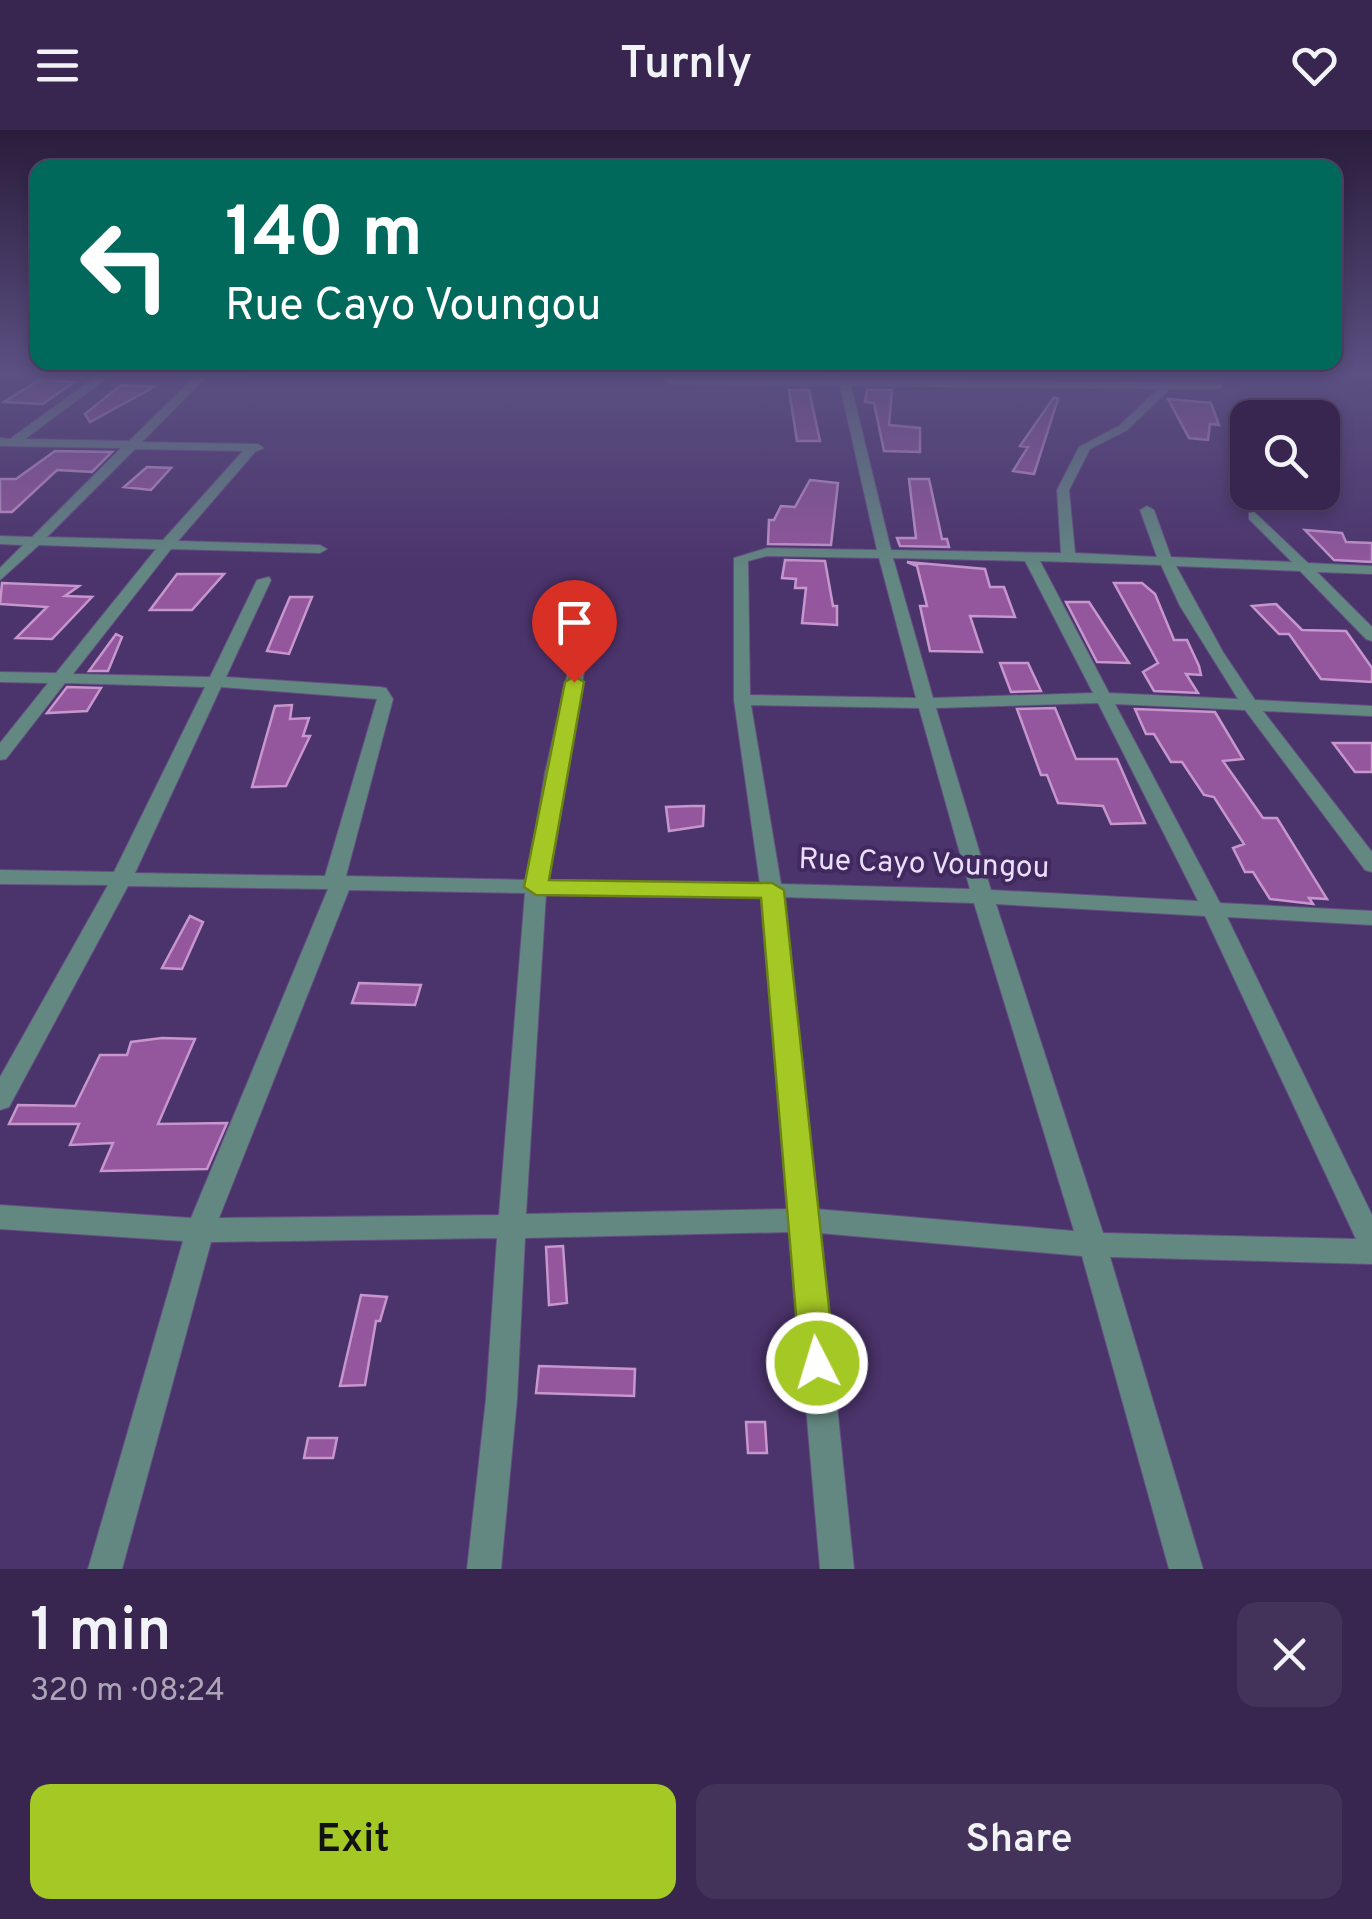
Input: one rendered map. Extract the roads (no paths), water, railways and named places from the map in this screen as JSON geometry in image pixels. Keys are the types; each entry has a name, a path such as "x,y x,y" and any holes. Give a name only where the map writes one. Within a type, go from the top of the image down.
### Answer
{"street":[{"path":"0,576 38,542 134,439"},
{"path":"853,439 981,896 1092,1245 1186,1569"},
{"path":"1068,557 1063,490 1084,447 1100,439"},
{"path":"0,452 6,442 259,448 164,547 0,755"},
{"path":"1147,510 1164,564 1254,707 1372,866"},
{"path":"1254,516 1300,568 1372,636"},
{"path":"0,540 320,549"},
{"path":"836,1569 772,890 742,700 741,558 767,552 1068,557 1372,570"},
{"path":"1032,558 1211,906 1372,1244"},
{"path":"0,1100 122,880 264,580"},
{"path":"484,1569 502,1426 511,1226 536,887 580,658"},
{"path":"0,676 218,682 380,692 386,699 338,882 200,1230 105,1569"},
{"path":"742,700 926,704 1105,698 1372,711"},
{"name":"Rue Cayo Voungou","path":"0,878 981,896 1372,918"},
{"path":"0,1217 200,1230 804,1220 1092,1245 1372,1252"}]}
